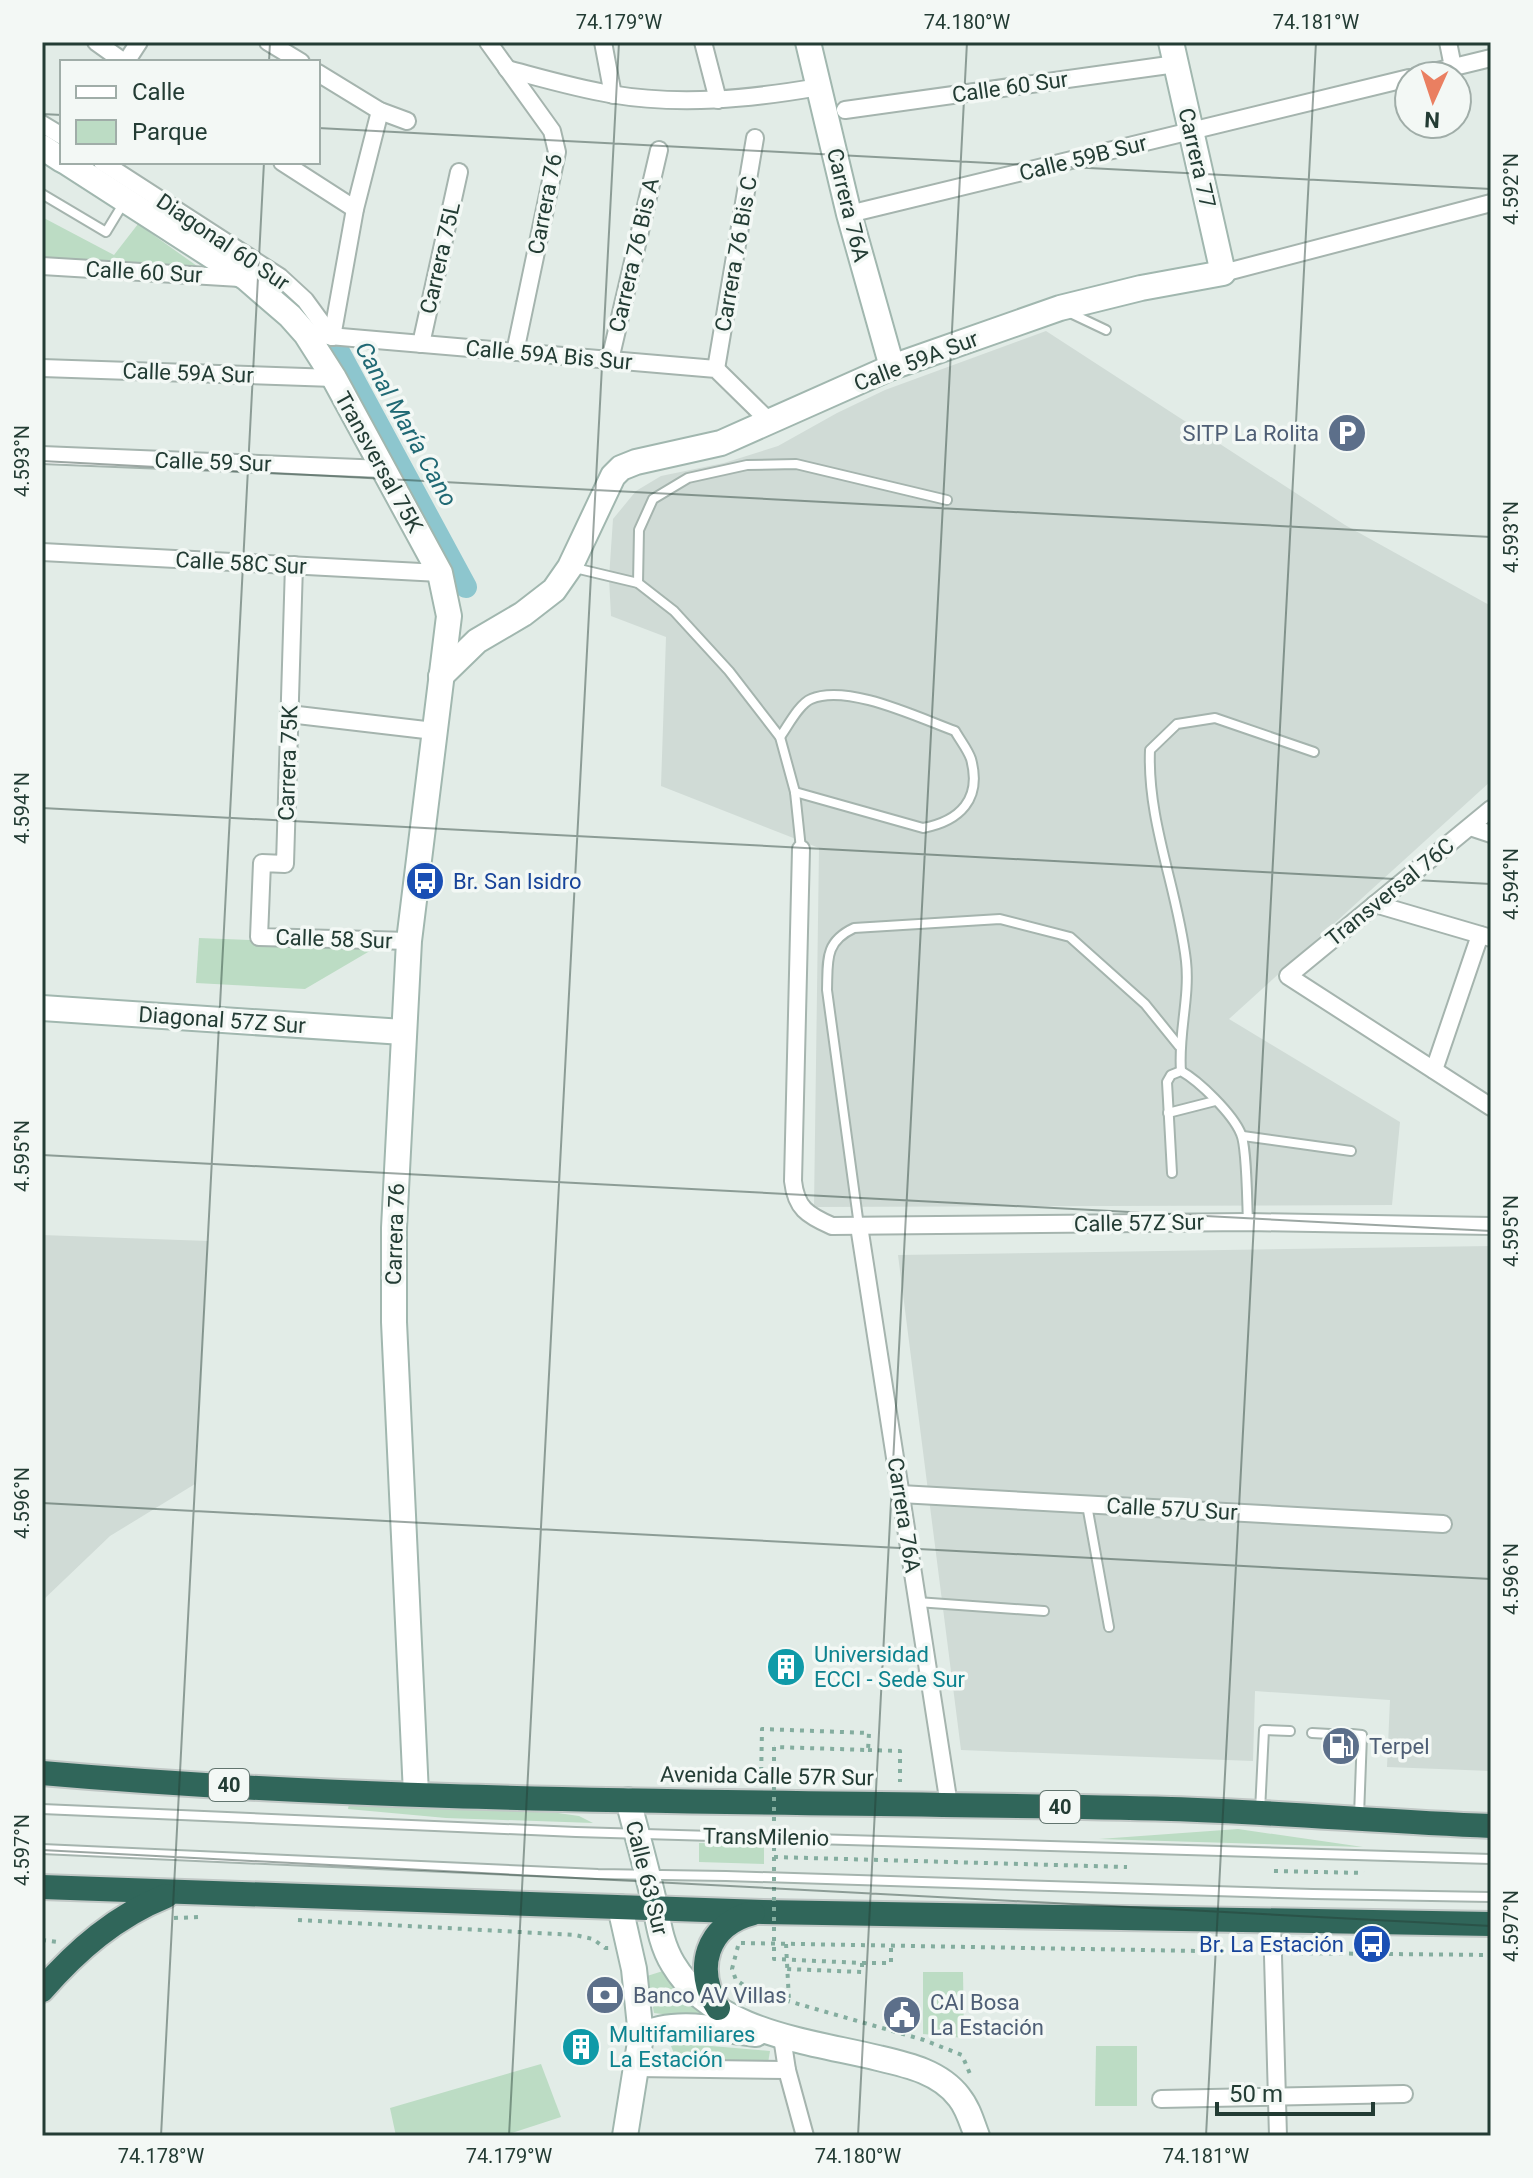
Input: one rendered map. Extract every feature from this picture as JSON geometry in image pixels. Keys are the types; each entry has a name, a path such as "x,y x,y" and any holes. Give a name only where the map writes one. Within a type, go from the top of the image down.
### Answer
{"highway":[{"name":"Avenida Calle 57R Sur","path":"42,1773 416,1794 1260,1814 1491,1826"},
{"path":"42,1887 763,1912 1491,1924"},
{"path":"42,1990 86,1945 115,1922 135,1908 174,1893"},
{"path":"718,2008 709,1993 705,1977 711,1944 727,1925 738,1918 763,1912"}],"street":[{"path":"96,42 122,60"},
{"path":"126,60 139,42"},
{"path":"268,42 298,60"},
{"path":"603,42 613,95"},
{"path":"703,42 718,100"},
{"name":"Carrera 76A","path":"808,42 849,214 892,367"},
{"path":"494,46 507,69 613,95 718,100 763,97 819,87"},
{"name":"Calle 60 Sur","path":"845,110 1173,53"},
{"name":"Carrera 77","path":"1173,53 1223,273"},
{"name":"Carrera 76","path":"507,69 552,131 557,143 515,352"},
{"path":"320,74 380,111 407,121"},
{"name":"Calle 59B Sur","path":"849,214 1393,82"},
{"path":"332,337 355,209 380,111"},
{"path":"42,124 60,135"},
{"name":"Carrera 76 Bis C","path":"716,369 755,138"},
{"name":"Diagonal 60 Sur","path":"42,147 60,158"},
{"name":"Carrera 76 Bis A","path":"610,360 659,150"},
{"name":"Diagonal 60 Sur","path":"69,164 246,278"},
{"name":"Diagonal 60 Sur","path":"105,164 280,277 305,300 332,337"},
{"path":"285,164 355,209"},
{"name":"Carrera 75L","path":"421,344 459,172"},
{"name":"Calle 59A Sur","path":"441,676 477,641 554,590 570,567 613,476 621,468 721,443 892,367 1060,308 1141,288 1223,273 1491,203"},
{"name":"Calle 60 Sur","path":"42,266 246,278"},
{"name":"Transversal 75K","path":"246,278 306,334 334,378 440,573 449,616 441,676"},
{"name":"Calle 59A Bis Sur","path":"306,334 716,369"},
{"name":"Calle 59A Sur","path":"42,368 334,378"},
{"path":"716,369 770,422"},
{"name":"Calle 59 Sur","path":"42,455 384,469"},
{"name":"Calle 58C Sur","path":"42,552 440,573"},
{"name":"Carrera 75K","path":"259,937 262,863 285,864 294,565"},
{"name":"Carrera 76","path":"416,1794 393,1298 409,941 441,676"},
{"path":"289,714 434,731"},
{"name":"Transversal 76C","path":"1434,1070 1288,976 1491,809"},
{"path":"1470,827 1491,834"},
{"name":"Calle 57Z Sur","path":"801,849 793,1181 795,1201 813,1217 832,1226 1248,1222 1491,1226"},
{"path":"1375,904 1486,937 1434,1070 1491,1107"},
{"name":"Calle 58 Sur","path":"259,937 409,941"},
{"name":"Diagonal 57Z Sur","path":"42,1008 403,1032"},
{"name":"Carrera 76A","path":"859,1226 949,1805"},
{"name":"Calle 57U Sur","path":"900,1494 1443,1524"},
{"name":"Calle 63 Sur","path":"628,1800 658,1928 673,1965 693,1989 718,2008 782,2037"},
{"name":"Calle 63 Sur","path":"620,1907 634,1969 641,2036 625,2136"},
{"path":"1272,1920 1278,2136"},
{"path":"641,2036 661,2027 676,2026 782,2037 914,2067 938,2078 960,2098 977,2136"},
{"path":"782,2037 787,2070 805,2136"},
{"path":"636,2068 787,2070"},
{"path":"1161,2099 1404,2094"}],"lane":[{"path":"42,194 106,232 126,200"},
{"path":"1060,308 1106,330"},
{"path":"638,583 639,530 653,499 688,478 747,465 796,464 947,500"},
{"path":"570,567 638,583 674,611 729,671 780,737 795,792 801,849"},
{"path":"780,737 809,700 832,694 857,697 955,731 971,759 972,786 966,807 945,824 923,828 795,792"},
{"path":"1181,1071 1179,1046 1186,1002 1186,962 1148,782 1150,750 1177,724 1215,718 1314,752"},
{"path":"859,1226 827,990 828,953 839,935 854,928 1000,919 1070,937 1145,1004 1179,1046"},
{"path":"1181,1071 1193,1078 1215,1101 1243,1136 1248,1222"},
{"path":"1172,1173 1167,1082 1171,1075 1181,1071"},
{"path":"1168,1113 1215,1101"},
{"path":"1243,1136 1351,1151"},
{"path":"1086,1504 1109,1627"},
{"path":"917,1602 1044,1611"},
{"path":"1260,1814 1264,1730 1290,1731"},
{"path":"1312,1733 1330,1734"},
{"path":"1352,1734 1362,1735 1358,1820"},
{"name":"TransMilenio","path":"42,1809 637,1834 1491,1859"},
{"name":"TransMilenio","path":"42,1849 647,1875 1491,1897"}],"path":[{"path":"761,1802 762,1729 869,1733 868,1750"},
{"path":"891,1946 891,1963 774,1959 774,1747 900,1751 900,1804"},
{"path":"774,1857 1127,1867"},
{"path":"1274,1871 1364,1873"},
{"path":"163,1918 207,1917"},
{"path":"283,1920 575,1935 593,1939 605,1948"},
{"path":"739,1943 1491,1955"},
{"path":"786,1944 789,2001"},
{"path":"787,1969 862,1972 862,1963"}],"shaded area":[{"path":"1046,331 1345,525 1491,606 1491,781 1229,1019 1400,1122 1392,1205 814,1207 819,848 661,786 666,637 611,616 609,578 613,519 636,491 661,476 724,463 778,446 885,390"},
{"path":"42,1235 208,1241 195,1484 110,1536 42,1601"},
{"path":"1491,1246 1491,1771 1387,1767 1390,1700 1255,1691 1253,1761 961,1750 898,1255"}],"green space":[{"path":"42,217 114,255 138,224 204,271 42,261"},
{"path":"199,938 380,945 305,989 196,983"},
{"path":"349,1804 558,1813 579,1816 593,1823 446,1818 348,1809"},
{"path":"1238,1829 1363,1847 1099,1839"},
{"path":"699,1843 764,1844 764,1864 699,1862"},
{"path":"663,1971 675,1986 719,2021 654,2013 647,1976"},
{"path":"923,1972 963,1972 964,2038 923,2034"},
{"path":"676,2043 770,2051 768,2063 675,2056 671,2046"},
{"path":"1096,2046 1137,2046 1137,2106 1095,2106"},
{"path":"541,2064 561,2117 503,2136 396,2136 390,2108"}],"waterway":[{"name":"Canal María Cano","path":"250,267 274,282 338,350 466,587"}],"place":[{"name":"SITP La Rolita","path":"1347,433"},
{"name":"Br. San Isidro","path":"425,881"},
{"name":"Universidad ECCI - Sede Sur","path":"786,1667"},
{"name":"Terpel","path":"1341,1746"},
{"name":"Br. La Estación","path":"1372,1944"},
{"name":"Banco AV Villas","path":"605,1995"},
{"name":"CAI Bosa La Estación","path":"902,2015"},
{"name":"Multifamiliares La Estación","path":"581,2047"}]}
